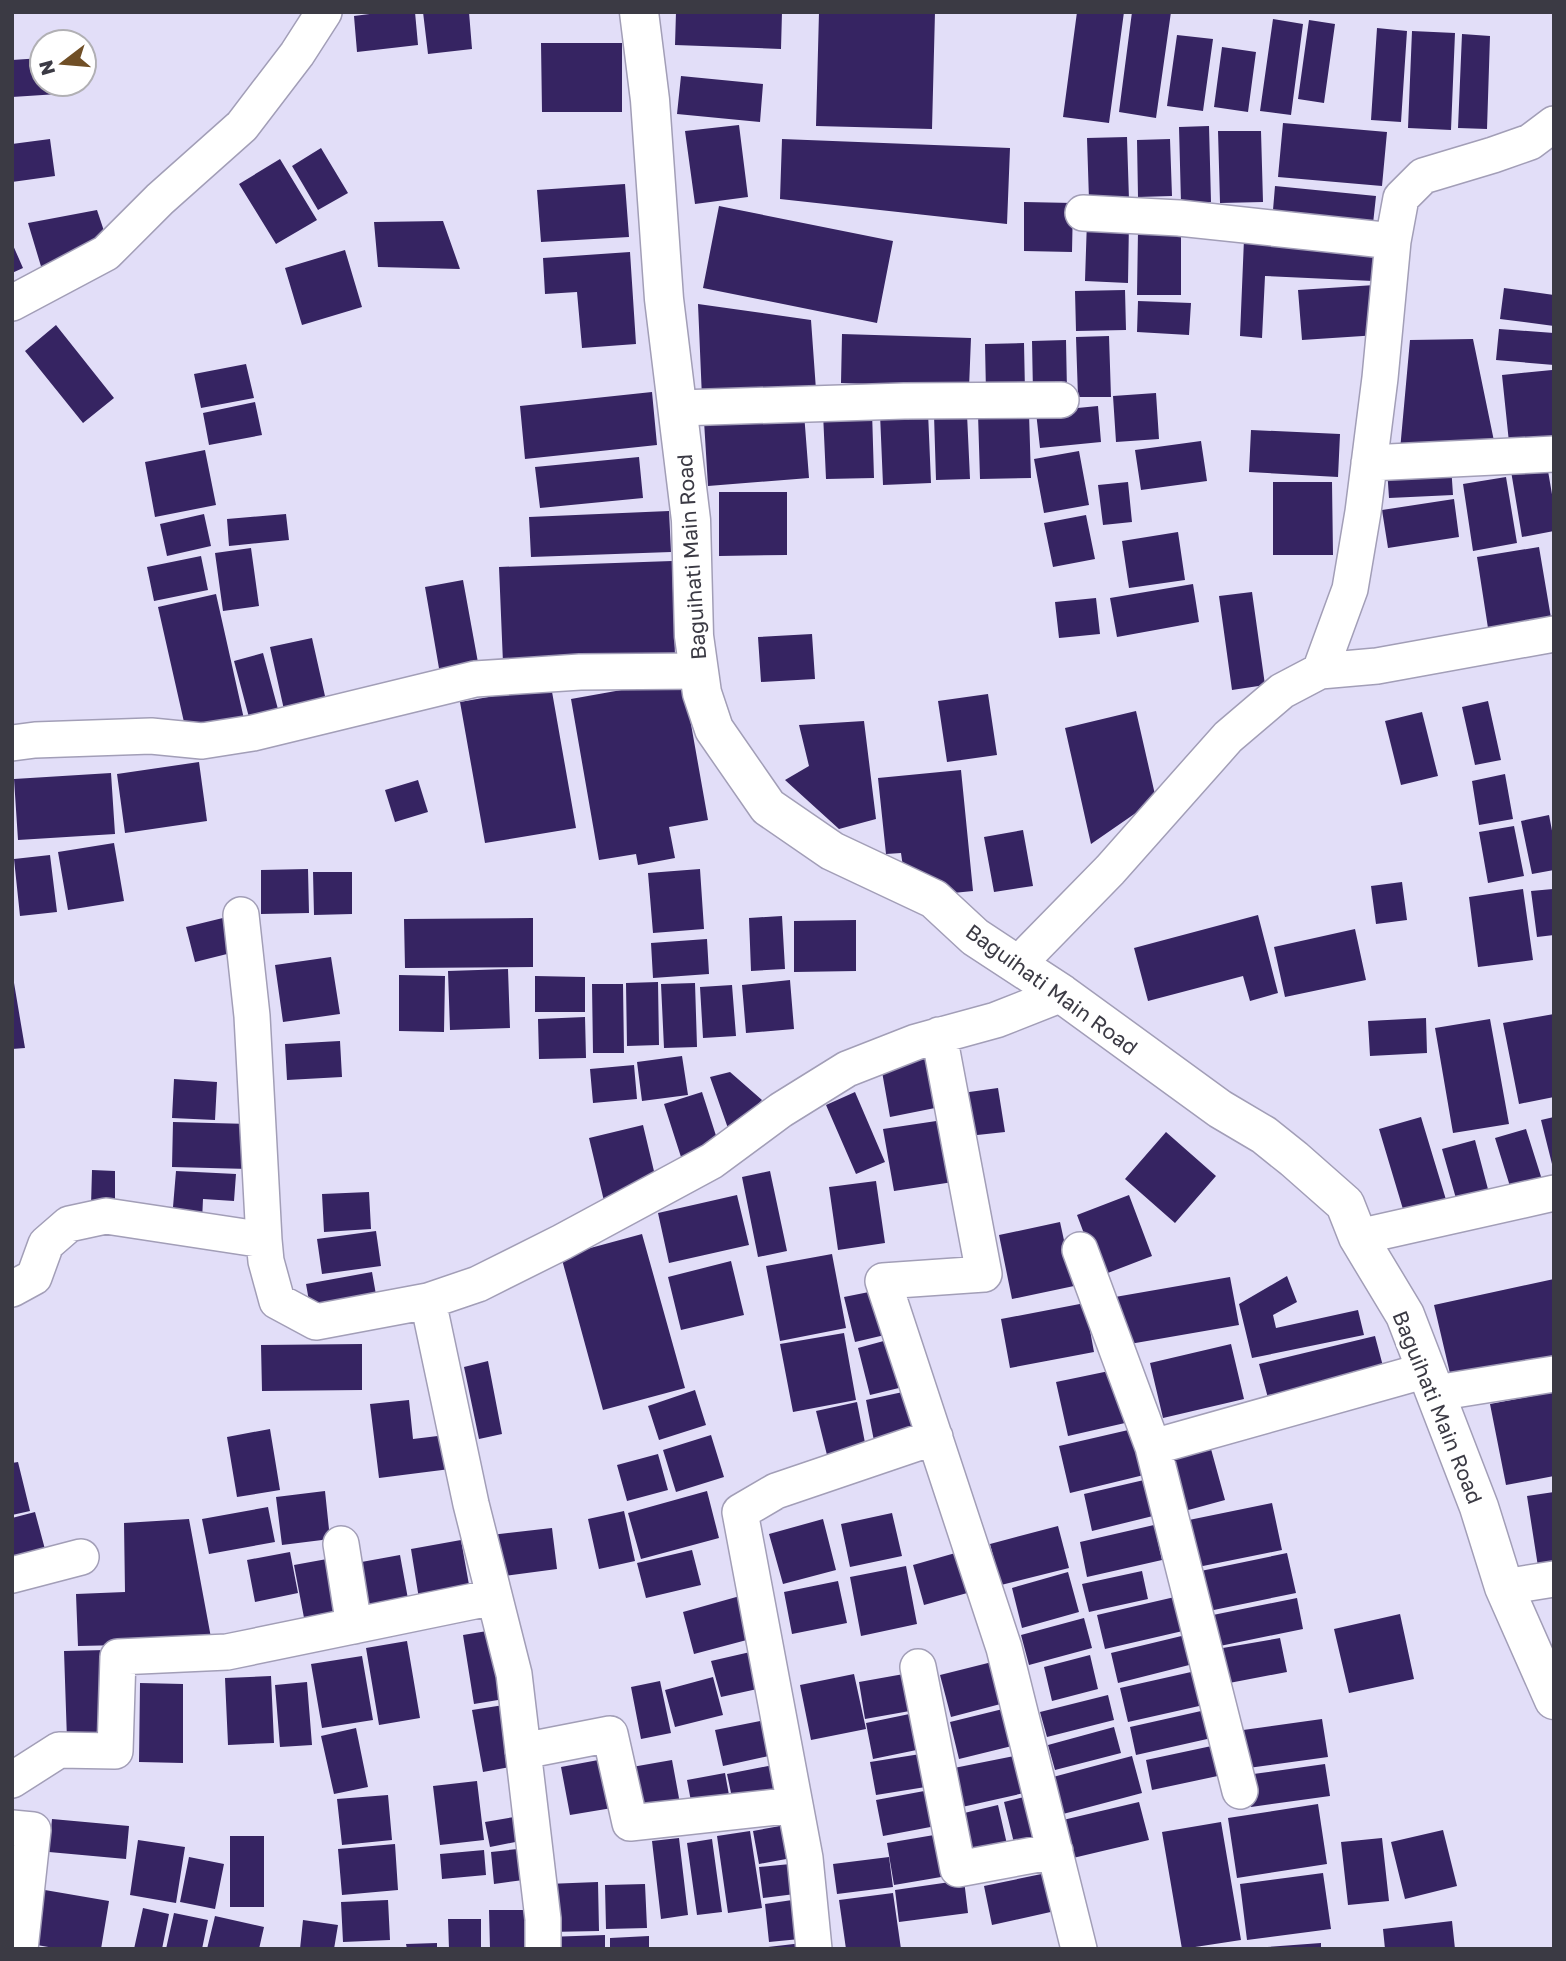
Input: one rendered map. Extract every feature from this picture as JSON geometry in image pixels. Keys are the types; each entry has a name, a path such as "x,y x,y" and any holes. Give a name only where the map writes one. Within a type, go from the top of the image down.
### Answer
{"street":[{"path":"12,303 106,253 160,199 242,126 297,54 324,12"},
{"name":"Baguihati Main Road","path":"639,12 650,100 664,299 691,520 694,636 702,693 714,729 768,807 832,851 934,899 975,937 1062,993 1198,1093 1264,1135 1345,1204 1358,1237 1405,1315 1479,1507 1504,1587 1554,1700"},
{"path":"1320,671 1350,589 1369,463 1393,241 1401,198 1423,176 1546,138"},
{"path":"1083,214 1179,218 1393,241"},
{"path":"678,408 891,401 1061,400"},
{"path":"1369,463 1554,454"},
{"path":"1017,965 1110,870 1228,737 1282,691 1320,671 1377,666 1554,634"},
{"path":"12,743 151,736 202,741 253,733 475,679 580,671 699,671"},
{"path":"241,915 252,1016 266,1261 277,1301 316,1322 428,1301 478,1284 712,1161 781,1110 847,1069 939,1035 996,1020 1062,993"},
{"path":"939,1035 984,1275 883,1281 1004,1648 1079,1949"},
{"path":"1358,1237 1554,1193"},
{"path":"12,1289 34,1277 46,1244 69,1224 106,1216 264,1240"},
{"path":"1080,1250 1153,1447 1240,1791"},
{"path":"428,1301 471,1504 514,1674 543,1919 542,1949"},
{"path":"1153,1447 1431,1382 1554,1374"},
{"path":"814,1949 805,1858 740,1512 776,1491 934,1437"},
{"path":"341,1544 354,1626"},
{"path":"12,1575 81,1557"},
{"path":"1504,1587 1554,1579"},
{"path":"12,1780 59,1750 115,1751 118,1657 227,1652 494,1597"},
{"path":"918,1667 958,1869 1055,1851"},
{"path":"523,1751 610,1734 630,1823 795,1805"},
{"path":"12,1828 33,1830 20,1949"}],"building":[{"path":"415,12 418,45 357,52 354,16"},
{"path":"423,12 469,12 472,49 428,54"},
{"path":"676,12 782,12 781,49 675,45"},
{"path":"819,12 935,12 932,129 816,126"},
{"path":"1077,12 1124,12 1109,123 1063,117"},
{"path":"1132,12 1171,12 1156,118 1119,112"},
{"path":"1273,19 1303,24 1291,115 1260,111"},
{"path":"1309,20 1335,24 1324,103 1298,99"},
{"path":"1377,28 1407,31 1401,122 1371,120"},
{"path":"1412,31 1455,33 1451,130 1408,128"},
{"path":"1462,34 1490,36 1487,129 1458,128"},
{"path":"1177,35 1213,39 1203,111 1167,106"},
{"path":"541,43 622,43 622,112 542,112"},
{"path":"1222,47 1256,52 1248,112 1214,107"},
{"path":"28,59 28,96 12,97 12,60"},
{"path":"681,76 763,84 760,122 677,114"},
{"path":"1283,123 1387,132 1382,186 1278,177"},
{"path":"739,125 748,197 695,204 685,131"},
{"path":"1209,126 1211,202 1181,203 1179,127"},
{"path":"1218,131 1261,131 1263,202 1220,203"},
{"path":"1127,137 1129,200 1089,200 1087,138"},
{"path":"50,139 55,176 12,182 12,144"},
{"path":"782,139 1010,148 1007,224 780,199"},
{"path":"1170,139 1172,196 1138,197 1137,140"},
{"path":"321,148 348,193 318,210 292,166"},
{"path":"280,159 317,220 276,244 239,184"},
{"path":"625,184 629,237 541,242 537,190"},
{"path":"1275,186 1376,196 1372,233 1272,222"},
{"path":"1024,202 1073,203 1072,252 1024,251"},
{"path":"719,206 893,241 877,323 703,288"},
{"path":"97,210 107,240 43,273 28,223"},
{"path":"1087,220 1129,221 1128,283 1085,281"},
{"path":"443,221 460,269 378,267 374,222"},
{"path":"1138,231 1181,231 1181,295 1137,295"},
{"path":"1244,239 1375,245 1373,281 1265,276 1262,338 1240,336"},
{"path":"12,243 23,268 12,273"},
{"path":"345,250 362,307 302,325 285,268"},
{"path":"630,252 636,344 582,348 577,292 545,294 543,258"},
{"path":"1375,285 1378,335 1302,340 1298,290"},
{"path":"1504,288 1554,295 1554,326 1500,319"},
{"path":"1125,290 1126,330 1076,331 1075,291"},
{"path":"1138,301 1191,303 1189,335 1137,332"},
{"path":"698,304 811,320 816,390 702,398"},
{"path":"56,325 114,398 83,423 25,351"},
{"path":"1499,329 1554,333 1554,365 1496,360"},
{"path":"842,334 971,338 969,388 841,383"},
{"path":"1109,336 1111,397 1078,397 1076,337"},
{"path":"1473,339 1494,441 1400,450 1410,340"},
{"path":"1066,340 1067,392 1033,393 1032,341"},
{"path":"1024,343 1025,392 986,393 985,344"},
{"path":"246,364 254,398 201,408 194,374"},
{"path":"1552,370 1554,448 1510,452 1502,375"},
{"path":"652,392 657,445 525,459 520,406"},
{"path":"1156,393 1159,439 1116,442 1113,396"},
{"path":"255,402 262,435 209,445 203,413"},
{"path":"1098,406 1101,442 1040,448 1036,412"},
{"path":"872,411 874,478 826,479 823,413"},
{"path":"928,412 931,483 883,485 880,414"},
{"path":"804,413 809,478 708,486 704,421"},
{"path":"1029,413 1031,478 980,479 978,414"},
{"path":"967,414 970,479 936,480 934,415"},
{"path":"1251,430 1340,434 1338,477 1249,472"},
{"path":"1201,441 1207,481 1141,490 1135,450"},
{"path":"205,450 216,505 155,517 145,462"},
{"path":"1079,451 1089,505 1044,513 1034,459"},
{"path":"639,457 643,498 540,508 535,467"},
{"path":"1451,465 1453,495 1389,498 1387,468"},
{"path":"1547,465 1554,506 1554,531 1522,537 1511,471"},
{"path":"1506,477 1517,543 1473,551 1463,484"},
{"path":"1128,482 1132,522 1103,525 1098,485"},
{"path":"1273,482 1332,482 1333,555 1273,555"},
{"path":"719,492 787,492 787,555 719,556"},
{"path":"1454,499 1459,537 1388,548 1382,510"},
{"path":"669,511 671,552 531,557 529,517"},
{"path":"204,514 211,546 167,556 160,524"},
{"path":"286,514 289,540 229,546 227,519"},
{"path":"1086,515 1095,559 1053,567 1044,523"},
{"path":"1178,532 1185,580 1129,588 1122,541"},
{"path":"1539,547 1551,618 1488,628 1477,557"},
{"path":"251,548 259,606 223,611 215,553"},
{"path":"201,556 208,590 154,601 147,567"},
{"path":"672,561 675,657 503,663 499,567"},
{"path":"463,580 479,668 440,674 425,587"},
{"path":"1193,584 1199,622 1117,637 1110,598"},
{"path":"1252,592 1265,685 1232,690 1219,596"},
{"path":"216,594 244,719 186,731 158,607"},
{"path":"1096,598 1100,634 1059,638 1055,602"},
{"path":"812,634 815,679 761,682 758,637"},
{"path":"312,638 327,705 285,714 270,647"},
{"path":"263,653 279,713 250,721 234,661"},
{"path":"683,679 708,820 669,827 675,858 638,865 636,854 599,860 571,699"},
{"path":"551,686 576,828 485,843 460,702"},
{"path":"988,694 997,755 947,762 938,701"},
{"path":"1488,701 1501,760 1475,765 1462,707"},
{"path":"1136,711 1156,799 1091,844 1065,728"},
{"path":"1422,712 1438,776 1401,785 1385,721"},
{"path":"864,721 876,819 839,829 785,780 809,766 799,725"},
{"path":"199,762 207,821 125,833 117,774"},
{"path":"961,770 973,891 943,894 912,879 911,866 903,867 901,853 886,854 878,778"},
{"path":"111,773 115,834 18,840 14,779"},
{"path":"1505,774 1513,819 1479,825 1472,781"},
{"path":"418,780 428,812 395,822 385,790"},
{"path":"1549,815 1554,841 1554,870 1532,874 1521,821"},
{"path":"1514,826 1524,876 1488,883 1479,832"},
{"path":"1023,830 1033,886 994,892 984,837"},
{"path":"114,843 124,901 68,910 58,852"},
{"path":"50,855 57,912 20,916 14,859"},
{"path":"308,869 309,913 261,914 261,870"},
{"path":"700,869 704,929 653,933 648,873"},
{"path":"313,872 352,872 352,914 314,915"},
{"path":"1402,882 1407,920 1376,924 1371,886"},
{"path":"1523,889 1533,960 1478,967 1469,897"},
{"path":"1553,889 1554,935 1537,937 1531,891"},
{"path":"1258,915 1278,993 1250,1001 1243,976 1148,1001 1134,948"},
{"path":"231,916 239,951 195,962 186,927"},
{"path":"782,916 785,969 751,971 749,918"},
{"path":"533,918 533,967 405,968 404,919"},
{"path":"856,920 856,971 794,972 794,921"},
{"path":"1355,929 1366,980 1285,997 1274,947"},
{"path":"707,939 709,974 653,978 651,943"},
{"path":"331,957 340,1014 283,1022 275,965"},
{"path":"508,969 510,1028 450,1030 448,971"},
{"path":"12,971 25,1048 12,1049"},
{"path":"399,975 445,976 444,1032 399,1031"},
{"path":"535,976 585,977 585,1012 535,1012"},
{"path":"790,980 794,1029 746,1033 742,985"},
{"path":"658,982 659,1045 627,1046 626,983"},
{"path":"695,983 697,1047 664,1048 661,984"},
{"path":"592,984 623,984 624,1053 593,1053"},
{"path":"732,985 736,1036 703,1038 700,987"},
{"path":"1554,1014 1554,1097 1519,1104 1503,1023"},
{"path":"585,1017 586,1058 539,1059 538,1019"},
{"path":"1426,1018 1427,1053 1370,1056 1368,1021"},
{"path":"1490,1019 1509,1124 1453,1133 1435,1028"},
{"path":"340,1041 342,1077 287,1080 285,1044"},
{"path":"682,1056 688,1095 642,1101 637,1062"},
{"path":"930,1058 940,1107 890,1117 881,1066"},
{"path":"634,1065 637,1099 593,1103 590,1069"},
{"path":"730,1072 762,1100 730,1134 710,1077"},
{"path":"174,1079 217,1082 215,1120 172,1118"},
{"path":"998,1088 1005,1132 968,1136 962,1093"},
{"path":"702,1092 719,1145 681,1157 664,1104"},
{"path":"855,1092 885,1162 856,1174 826,1105"},
{"path":"1421,1117 1447,1203 1405,1216 1379,1129"},
{"path":"1554,1117 1554,1168 1553,1168 1541,1120"},
{"path":"943,1120 953,1182 894,1191 883,1129"},
{"path":"173,1122 250,1124 249,1169 172,1167"},
{"path":"643,1125 658,1188 604,1201 589,1138"},
{"path":"1526,1129 1544,1186 1513,1196 1495,1138"},
{"path":"1166,1132 1216,1176 1175,1223 1125,1179"},
{"path":"1475,1140 1489,1193 1457,1202 1442,1149"},
{"path":"92,1170 115,1171 115,1206 91,1206"},
{"path":"176,1171 236,1174 234,1201 203,1199 202,1221 172,1219"},
{"path":"770,1171 787,1251 758,1257 742,1177"},
{"path":"876,1181 885,1243 838,1250 829,1187"},
{"path":"369,1192 371,1229 324,1232 322,1194"},
{"path":"737,1195 749,1245 669,1263 658,1213"},
{"path":"1129,1195 1152,1256 1100,1276 1077,1215"},
{"path":"1060,1222 1074,1286 1012,1299 999,1235"},
{"path":"376,1231 381,1266 322,1274 317,1239"},
{"path":"642,1234 685,1388 603,1410 561,1256"},
{"path":"832,1254 846,1328 780,1341 766,1266"},
{"path":"731,1261 744,1315 681,1330 668,1277"},
{"path":"372,1272 378,1306 312,1318 306,1284"},
{"path":"1287,1276 1297,1302 1273,1315 1276,1328 1358,1310 1364,1335 1252,1358 1239,1304"},
{"path":"1230,1277 1239,1325 1124,1345 1115,1297"},
{"path":"1554,1279 1554,1359 1452,1382 1434,1305"},
{"path":"879,1290 889,1334 855,1342 844,1297"},
{"path":"1085,1303 1094,1352 1010,1368 1001,1319"},
{"path":"844,1333 856,1400 793,1412 780,1344"},
{"path":"1375,1336 1384,1370 1268,1398 1259,1364"},
{"path":"891,1339 903,1387 870,1395 858,1348"},
{"path":"362,1344 362,1390 262,1391 261,1345"},
{"path":"1231,1344 1244,1399 1163,1418 1150,1363"},
{"path":"488,1361 502,1434 479,1439 464,1367"},
{"path":"1114,1370 1125,1423 1068,1436 1056,1382"},
{"path":"695,1390 706,1425 659,1440 648,1406"},
{"path":"912,1390 921,1436 875,1446 866,1400"},
{"path":"1554,1392 1554,1476 1506,1485 1490,1404"},
{"path":"409,1400 413,1439 446,1435 450,1469 379,1478 370,1404"},
{"path":"857,1402 867,1453 829,1463 816,1411"},
{"path":"1137,1428 1148,1474 1070,1493 1059,1446"},
{"path":"270,1429 280,1490 237,1497 227,1437"},
{"path":"711,1435 724,1477 676,1492 663,1450"},
{"path":"1211,1449 1225,1500 1181,1512 1167,1461"},
{"path":"658,1454 668,1490 627,1501 617,1465"},
{"path":"18,1462 30,1511 12,1515 12,1463"},
{"path":"1144,1480 1153,1516 1092,1531 1084,1494"},
{"path":"325,1491 330,1539 282,1545 276,1497"},
{"path":"707,1491 719,1538 641,1559 628,1513"},
{"path":"1554,1492 1554,1571 1539,1573 1527,1496"},
{"path":"1272,1503 1282,1550 1198,1567 1189,1520"},
{"path":"268,1507 275,1542 209,1554 202,1519"},
{"path":"624,1511 635,1561 599,1569 588,1519"},
{"path":"35,1512 46,1553 12,1561 12,1518"},
{"path":"892,1513 902,1556 850,1567 841,1524"},
{"path":"189,1519 212,1643 78,1646 76,1594 125,1592 124,1523"},
{"path":"823,1519 836,1570 783,1584 769,1534"},
{"path":"1154,1525 1162,1560 1087,1577 1080,1542"},
{"path":"1058,1526 1069,1568 1001,1585 990,1544"},
{"path":"552,1528 557,1569 497,1577 491,1535"},
{"path":"461,1540 471,1596 420,1605 411,1549"},
{"path":"692,1550 701,1585 646,1598 637,1563"},
{"path":"966,1550 978,1590 924,1605 913,1565"},
{"path":"290,1552 298,1593 255,1602 247,1560"},
{"path":"1287,1553 1296,1593 1204,1612 1196,1572"},
{"path":"400,1555 408,1599 365,1608 356,1563"},
{"path":"338,1557 349,1615 305,1623 294,1565"},
{"path":"906,1566 917,1624 861,1636 850,1577"},
{"path":"1142,1571 1148,1599 1089,1612 1082,1584"},
{"path":"1068,1572 1079,1612 1022,1628 1012,1588"},
{"path":"838,1581 847,1623 792,1634 784,1592"},
{"path":"747,1594 758,1637 694,1654 683,1612"},
{"path":"1179,1596 1187,1630 1105,1649 1097,1615"},
{"path":"1297,1598 1303,1629 1215,1647 1208,1616"},
{"path":"1400,1614 1414,1679 1349,1693 1334,1629"},
{"path":"1084,1618 1092,1648 1029,1665 1021,1635"},
{"path":"499,1629 510,1698 474,1704 463,1635"},
{"path":"1194,1633 1201,1662 1118,1683 1111,1653"},
{"path":"1280,1638 1287,1672 1224,1684 1217,1649"},
{"path":"407,1641 420,1718 379,1725 366,1648"},
{"path":"106,1650 108,1739 67,1740 64,1651"},
{"path":"759,1650 766,1687 721,1697 711,1661"},
{"path":"1090,1655 1098,1689 1052,1701 1044,1667"},
{"path":"362,1656 373,1720 322,1728 311,1664"},
{"path":"1000,1660 1012,1701 951,1717 940,1675"},
{"path":"1200,1670 1208,1704 1128,1722 1120,1688"},
{"path":"915,1672 921,1709 865,1719 859,1682"},
{"path":"854,1674 866,1729 811,1740 800,1685"},
{"path":"271,1676 274,1743 228,1745 225,1678"},
{"path":"713,1677 723,1715 675,1727 665,1690"},
{"path":"660,1681 671,1733 641,1739 631,1687"},
{"path":"307,1682 312,1745 280,1747 275,1685"},
{"path":"140,1683 183,1684 183,1763 139,1762"},
{"path":"1108,1695 1114,1720 1047,1737 1040,1712"},
{"path":"510,1704 521,1765 483,1772 472,1710"},
{"path":"1011,1707 1020,1744 959,1759 950,1722"},
{"path":"1210,1709 1216,1737 1136,1755 1130,1727"},
{"path":"924,1711 931,1747 873,1759 866,1723"},
{"path":"775,1718 782,1753 723,1766 715,1730"},
{"path":"1322,1719 1328,1757 1241,1769 1236,1731"},
{"path":"1114,1727 1121,1753 1055,1770 1048,1745"},
{"path":"356,1728 368,1787 334,1794 321,1736"},
{"path":"1221,1744 1227,1774 1152,1790 1146,1760"},
{"path":"933,1752 938,1785 876,1795 870,1762"},
{"path":"1024,1754 1033,1791 962,1807 954,1768"},
{"path":"1132,1756 1142,1793 1063,1814 1053,1777"},
{"path":"609,1758 618,1807 570,1815 561,1767"},
{"path":"672,1760 681,1809 640,1816 632,1767"},
{"path":"783,1763 789,1796 734,1807 727,1774"},
{"path":"1325,1764 1330,1796 1251,1807 1246,1775"},
{"path":"725,1773 731,1806 693,1812 687,1780"},
{"path":"477,1781 484,1840 440,1845 433,1786"},
{"path":"935,1789 941,1825 883,1836 876,1800"},
{"path":"388,1795 392,1840 342,1845 337,1799"},
{"path":"1032,1795 1043,1840 1015,1847 1004,1802"},
{"path":"1139,1802 1149,1840 1073,1858 1063,1820"},
{"path":"1318,1804 1327,1864 1237,1878 1228,1818"},
{"path":"998,1805 1009,1853 971,1862 960,1814"},
{"path":"520,1816 525,1840 490,1847 485,1822"},
{"path":"52,1819 129,1826 126,1859 49,1852"},
{"path":"1221,1822 1241,1940 1182,1949 1162,1832"},
{"path":"791,1824 797,1857 759,1864 753,1831"},
{"path":"1443,1830 1457,1886 1405,1899 1391,1842"},
{"path":"750,1831 762,1908 728,1913 717,1836"},
{"path":"940,1834 947,1876 894,1885 887,1843"},
{"path":"230,1836 264,1836 264,1907 230,1907"},
{"path":"679,1838 688,1915 661,1919 652,1841"},
{"path":"1382,1838 1389,1901 1348,1905 1341,1842"},
{"path":"712,1839 722,1912 697,1915 687,1843"},
{"path":"138,1840 185,1847 176,1903 130,1895"},
{"path":"395,1844 398,1890 342,1895 338,1849"},
{"path":"527,1848 531,1879 494,1884 491,1852"},
{"path":"484,1850 486,1875 442,1879 440,1854"},
{"path":"189,1857 224,1864 215,1909 180,1902"},
{"path":"889,1857 893,1887 837,1894 833,1864"},
{"path":"801,1863 803,1893 763,1898 759,1867"},
{"path":"1056,1871 1064,1909 992,1925 984,1886"},
{"path":"1323,1873 1331,1929 1247,1940 1240,1884"},
{"path":"964,1880 968,1913 899,1922 895,1890"},
{"path":"598,1882 599,1931 548,1932 547,1884"},
{"path":"645,1884 647,1928 606,1929 605,1885"},
{"path":"39,1889 109,1901 101,1949 60,1949 31,1944"},
{"path":"893,1893 901,1949 846,1949 839,1900"},
{"path":"806,1898 810,1938 769,1942 765,1904"},
{"path":"388,1900 390,1940 343,1942 341,1902"},
{"path":"143,1908 169,1914 162,1949 134,1949"},
{"path":"489,1910 531,1910 532,1949 490,1949"},
{"path":"174,1913 208,1920 202,1949 166,1949"},
{"path":"215,1916 264,1927 259,1949 207,1949"},
{"path":"448,1919 481,1919 481,1949 449,1949"},
{"path":"303,1920 338,1925 334,1949 300,1949"},
{"path":"1452,1921 1455,1949 1385,1949 1383,1929"},
{"path":"605,1935 605,1949 547,1949 547,1937"},
{"path":"649,1936 649,1949 610,1949 610,1938"},
{"path":"811,1942 812,1949 768,1949 768,1947"},
{"path":"437,1943 437,1949 407,1949 406,1944"},
{"path":"1321,1943 1321,1949 1267,1949 1267,1947"}]}
